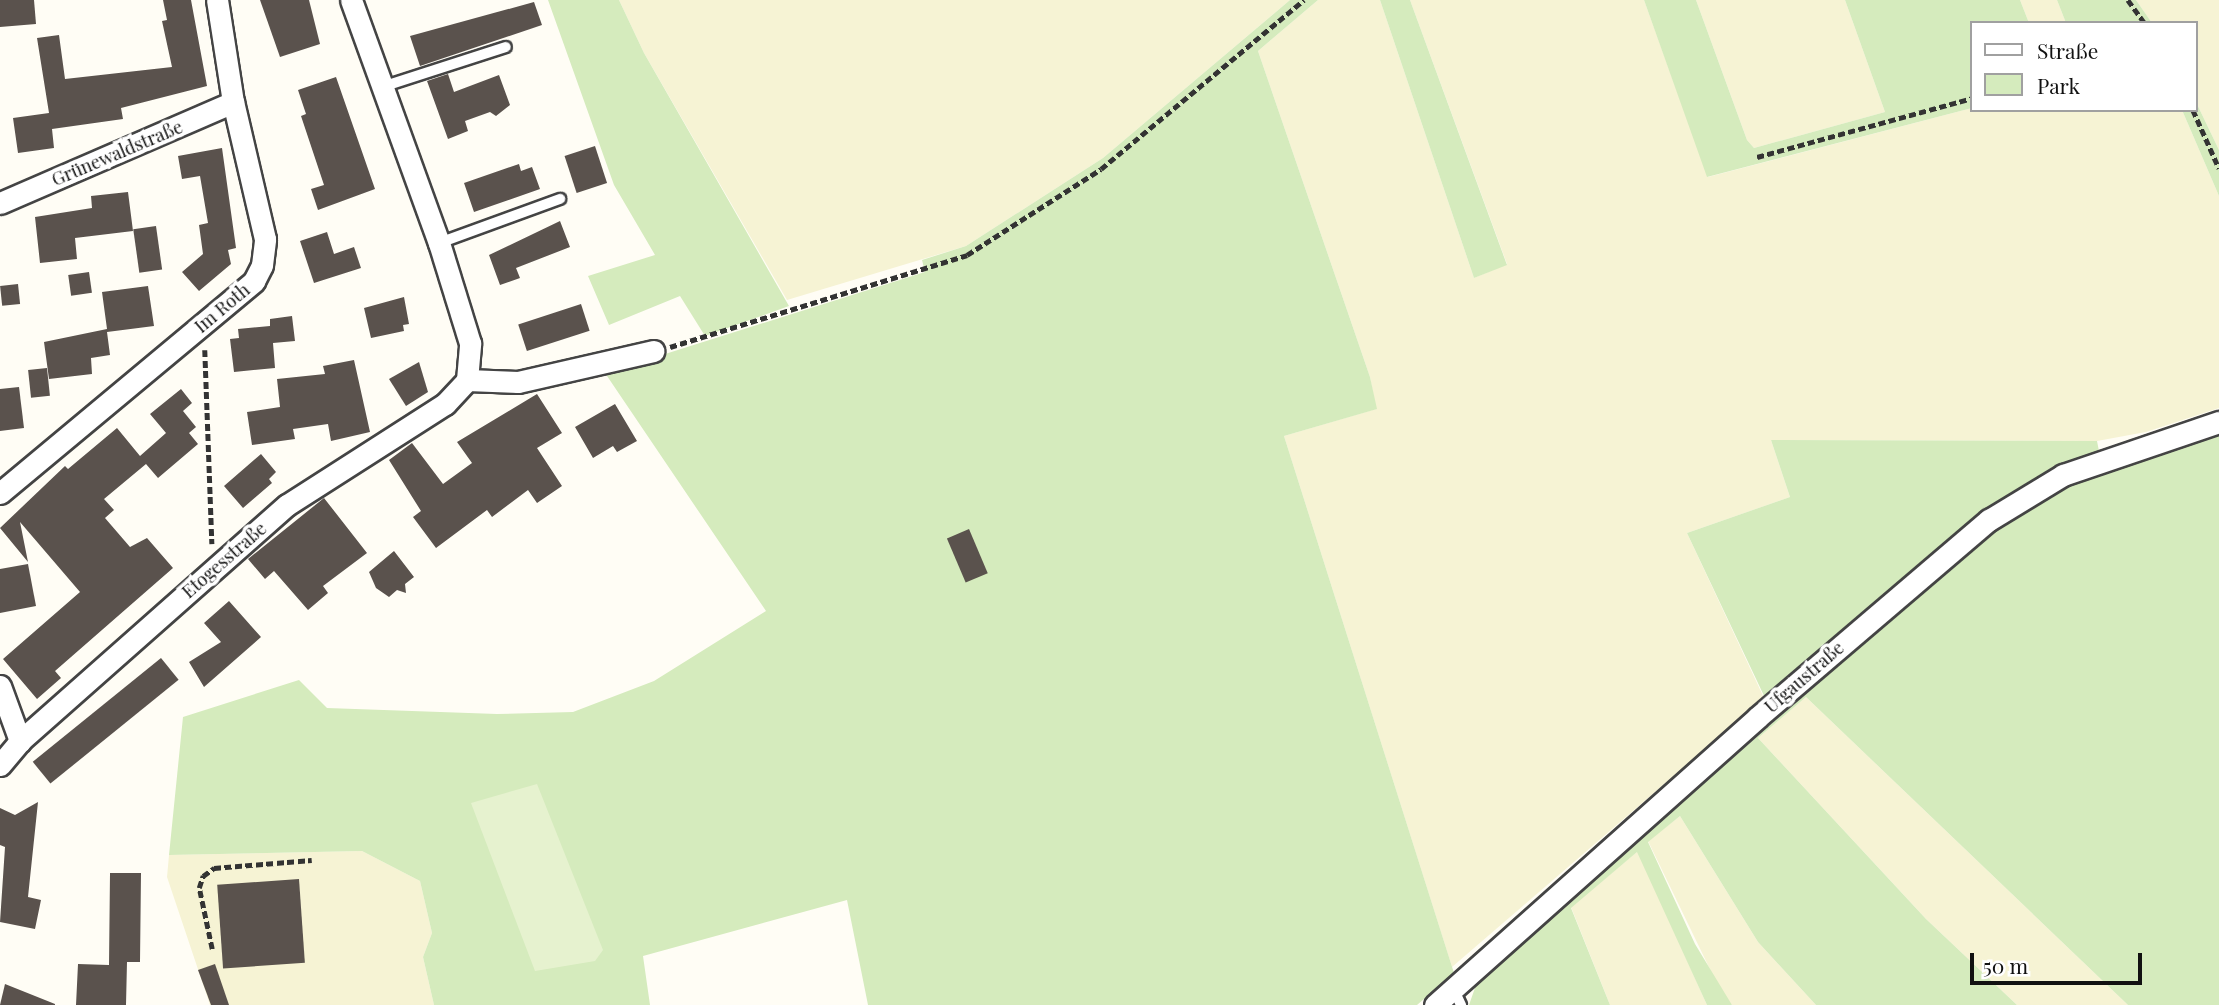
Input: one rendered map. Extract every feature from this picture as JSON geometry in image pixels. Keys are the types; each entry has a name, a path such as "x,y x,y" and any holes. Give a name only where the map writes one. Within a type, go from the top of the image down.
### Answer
{"street":[{"name":"Im Roth","path":"0,493 254,281 262,265 265,239 233,102 217,0"},
{"path":"351,0 439,243 470,343 467,380 518,382 653,351"},
{"name":"Grünewaldstraße","path":"0,203 233,102"},
{"name":"Etogesstraße","path":"0,765 20,741 287,505 444,404 467,380"},
{"name":"Ufgaustraße","path":"1435,1005 1457,997 1758,717 1989,520 2063,475 2219,422"},
{"path":"0,686 20,741"}],"lane":[{"path":"382,87 506,47"},
{"path":"439,243 560,199"}],"path":[{"path":"653,351 738,329 855,287 967,255 1101,169 1304,0"},
{"path":"2128,0 2144,21"},
{"path":"1757,157 1970,99"},
{"path":"2194,112 2219,168"},
{"path":"204,324 213,569"},
{"path":"212,949 198,888 203,876 214,868 312,860"}],"shaded area":[{"path":"619,0 1290,0 1103,158 966,246 787,300 644,53"},
{"path":"1318,0 1380,0 1474,278 1507,264 1410,0 1644,0 1708,177 1970,109 1970,112 2183,112 2219,196 2219,408 2146,432 2097,441 1771,440 1790,497 1687,533 1764,698 1452,967 1284,436 1376,409 1370,377 1258,51"},
{"path":"1696,0 1845,0 1885,112 1754,148 1747,140"},
{"path":"2020,0 2057,0 2065,21 2028,21"},
{"path":"2136,0 2219,0 2219,150 2198,106 2198,21 2151,21"},
{"path":"1806,697 2128,1005 2017,1005 1926,919 1758,738"},
{"path":"1680,816 1758,942 1816,1005 1732,1005 1720,990 1648,841"},
{"path":"362,851 420,881 432,933 423,957 434,1005 210,1005 167,877 169,855"},
{"path":"1638,851 1707,1005 1610,1005 1571,907"}],"green space":[{"path":"548,0 619,0 644,53 789,306 705,336 680,296 609,325 588,276 655,255 614,185"},
{"path":"1290,0 1318,0 1258,51 1370,377 1377,409 1284,436 1454,973 1417,1005 868,1005 847,900 643,956 650,1005 434,1005 423,957 432,933 420,881 362,851 169,855 183,717 299,680 327,708 497,714 573,712 654,681 766,611 605,373 925,272 922,260 966,246 1103,158"},
{"path":"1380,0 1410,0 1507,265 1474,278"},
{"path":"1644,0 1696,0 1747,140 1754,148 1885,112 1845,0 2020,0 2028,21 1970,21 1970,109 1707,177"},
{"path":"2057,0 2136,0 2151,21 2065,21"},
{"path":"2198,106 2219,150 2219,196 2183,112 2198,112"},
{"path":"2219,429 2219,1005 2128,1005 1806,697 1758,738 1926,919 2017,1005 1816,1005 1758,942 1680,816 1648,842 1695,944 1732,1005 1707,1005 1637,852 1571,908 1610,1005 1469,1005 1476,985 1969,549 2032,503 2105,469"},
{"path":"1771,440 2097,441 2099,451 2038,478 1766,700 1687,533 1790,497"},
{"path":"537,784 603,950 595,961 535,971 471,803"}],"building":[{"path":"0,0 34,0 36,24 0,27"},
{"path":"163,0 191,0 207,86 121,108 123,119 52,129 54,148 18,153 13,118 49,113 37,38 59,35 65,79 172,67 162,21 167,20"},
{"path":"260,0 309,0 320,44 280,57"},
{"path":"534,2 542,25 420,66 410,36"},
{"path":"448,74 454,92 499,75 510,105 496,116 490,112 465,121 468,131 448,139 427,81"},
{"path":"336,77 375,189 318,210 311,189 324,185 301,116 306,114 298,90"},
{"path":"595,146 607,183 577,193 565,156"},
{"path":"222,148 236,248 228,250 231,264 199,291 182,272 203,254 199,225 208,223 200,176 182,179 178,156"},
{"path":"519,164 521,171 532,167 540,189 474,212 464,183"},
{"path":"128,192 133,231 75,238 77,259 40,263 35,217 92,208 91,196"},
{"path":"560,221 570,247 516,268 520,278 500,285 489,255"},
{"path":"156,226 162,270 139,273 133,229"},
{"path":"327,232 334,254 354,247 361,268 314,283 300,241"},
{"path":"89,272 92,293 71,296 68,275"},
{"path":"18,284 20,304 2,306 0,286"},
{"path":"148,286 154,326 107,332 110,355 91,358 92,374 49,379 44,342 107,329 102,292"},
{"path":"404,297 409,324 403,325 404,331 371,338 364,308"},
{"path":"581,304 590,331 527,351 518,324"},
{"path":"292,316 295,341 273,343 275,368 234,372 230,339 239,338 238,329 270,326 270,319"},
{"path":"354,360 370,432 331,441 328,424 293,429 295,439 252,445 247,412 280,407 277,379 325,374 323,366"},
{"path":"419,362 428,392 406,406 389,379"},
{"path":"47,368 50,396 31,398 28,370"},
{"path":"19,387 24,428 0,431 0,389"},
{"path":"181,389 192,403 183,411 196,427 189,433 198,444 158,478 146,464 104,499 114,510 105,518 130,547 147,538 173,568 55,671 61,678 37,699 3,659 80,592 20,522 28,562 0,528 65,466 68,469 117,428 140,456 166,433 150,414"},
{"path":"537,394 562,433 537,448 562,486 537,503 528,490 492,517 487,510 436,548 413,517 421,511 389,460 412,443 443,484 472,463 457,442"},
{"path":"615,404 637,441 617,452 613,446 593,458 575,427"},
{"path":"261,454 276,472 269,479 272,483 243,508 224,486"},
{"path":"324,498 367,553 323,586 328,593 308,610 274,571 265,579 248,559"},
{"path":"969,529 988,573 966,583 947,538"},
{"path":"394,551 414,577 405,584 406,593 397,590 389,597 376,588 369,572"},
{"path":"28,564 36,606 0,613 0,569"},
{"path":"229,601 261,637 204,687 189,662 221,642 204,623"},
{"path":"161,658 179,680 50,784 33,762"},
{"path":"38,802 28,897 41,900 35,929 0,922 5,847 0,845 0,808 15,815"},
{"path":"110,873 141,873 140,962 127,962 126,1005 76,1005 78,964 109,965"},
{"path":"299,879 305,963 223,969 217,885"},
{"path":"215,964 229,1005 211,1005 198,970"},
{"path":"5,984 55,1004 55,1005 0,1005"}]}
